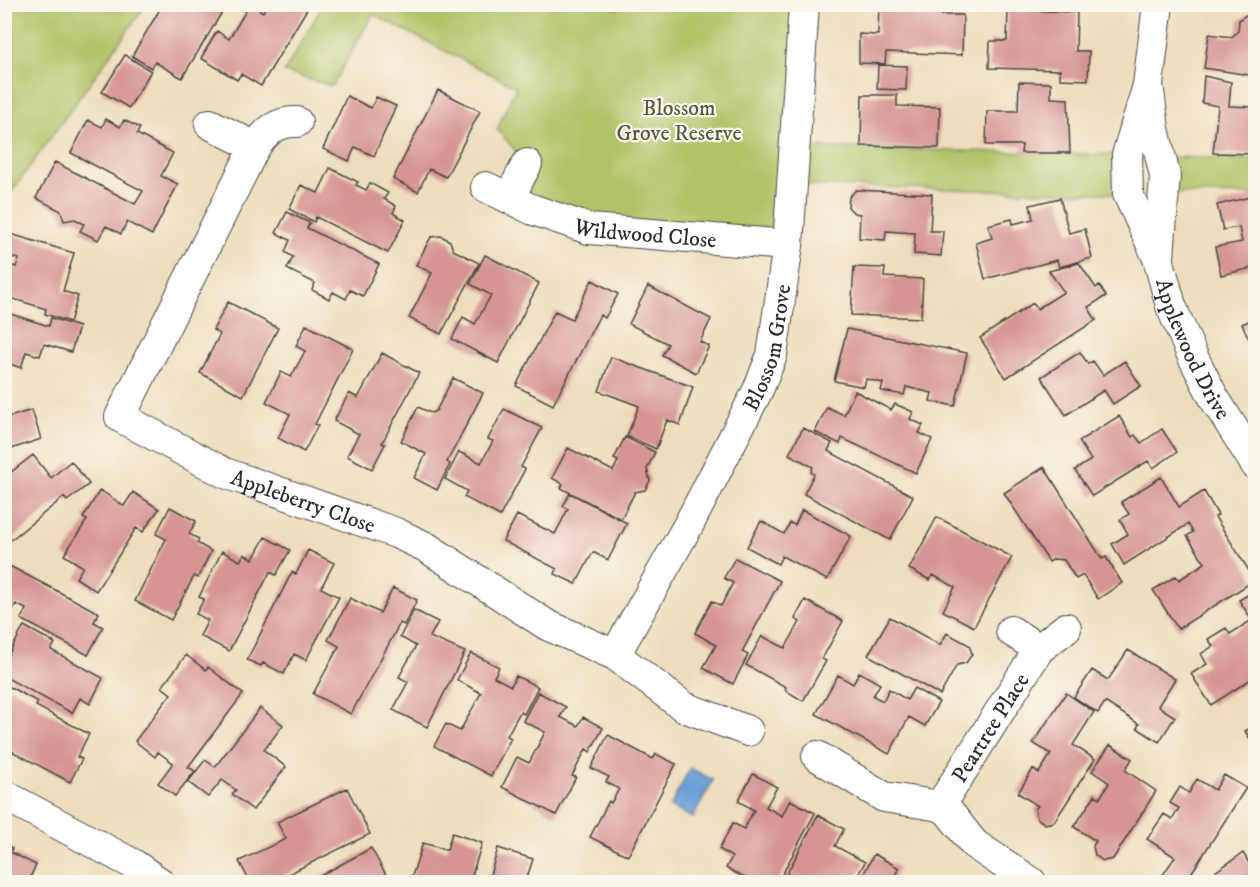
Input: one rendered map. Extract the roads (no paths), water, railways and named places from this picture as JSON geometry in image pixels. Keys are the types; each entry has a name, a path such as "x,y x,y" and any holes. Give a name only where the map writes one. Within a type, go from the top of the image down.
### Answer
{"street":[{"name":"Blossom Grove","path":"615,656 690,522 758,390 772,355 788,245 804,4"},
{"name":"Applewood Drive","path":"1158,4 1148,85 1154,129 1165,176 1158,258 1172,306 1192,355 1214,398 1256,465"},
{"name":"Appleberry Close","path":"297,122 278,124 262,137 255,147 120,417 225,473 396,533 426,547 547,624 615,656 684,707 748,730"},
{"path":"210,124 255,147"},
{"name":"Wildwood Close","path":"527,164 498,193 557,219 589,229 788,245"},
{"name":"Peartree Place","path":"940,806 1039,649 1066,628"},
{"name":"Peartree Place","path":"1011,631 1039,649"},
{"name":"Peartree Place","path":"817,756 884,797 940,806 948,811 974,844 1031,882"},
{"path":"4,795 133,864 159,882"}],"water":[{"path":"690,768 713,780 693,818 670,807"}],"park label":[{"name":"Blossom Grove Reserve","path":"679,120"}]}
